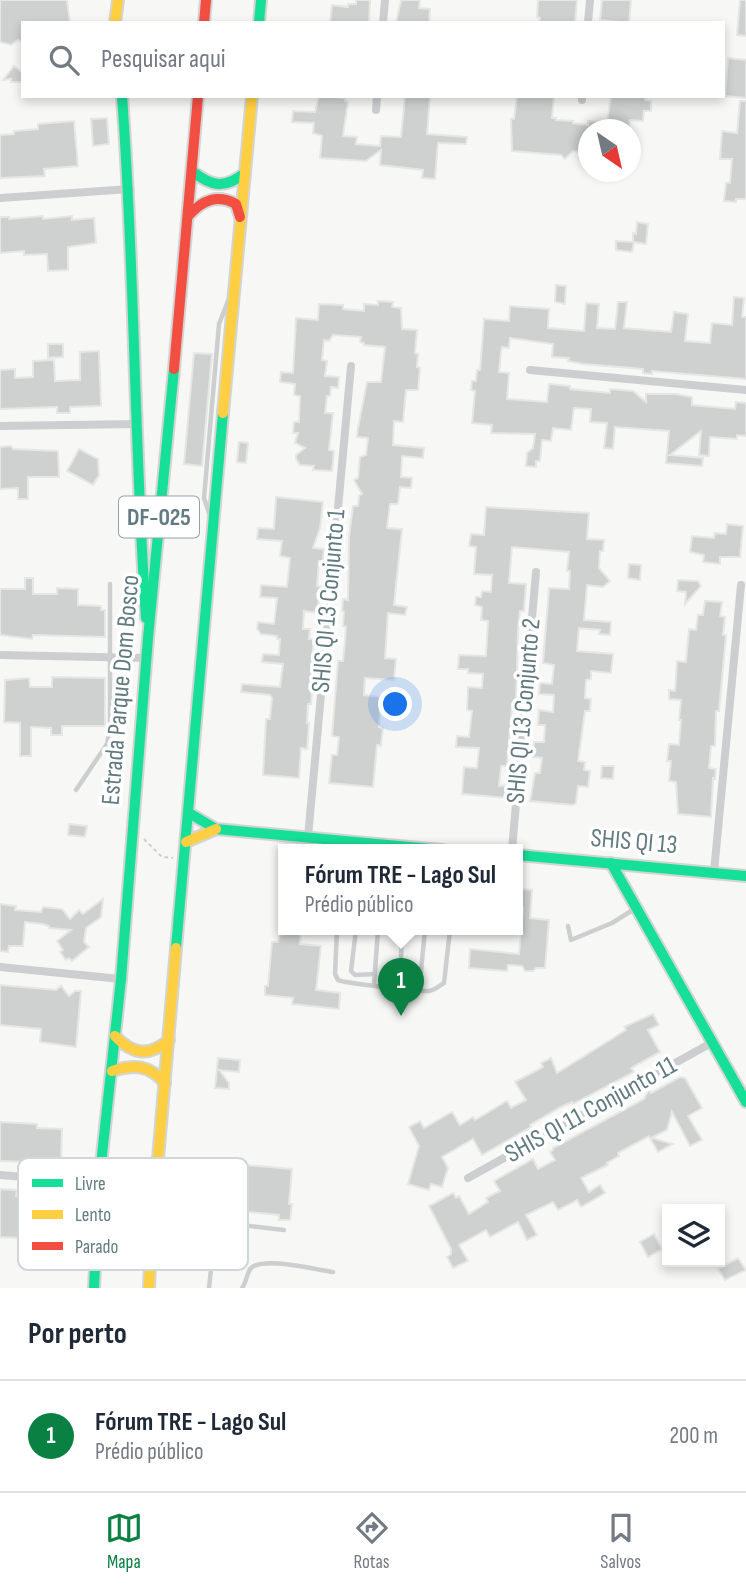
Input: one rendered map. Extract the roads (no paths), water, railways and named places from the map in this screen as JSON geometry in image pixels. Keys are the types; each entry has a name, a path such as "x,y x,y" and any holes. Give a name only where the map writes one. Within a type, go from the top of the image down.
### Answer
{"main road":[{"path":"108,0 115,21"},
{"path":"115,21 118,0"},
{"path":"204,21 206,0"},
{"path":"259,21 261,0"},
{"path":"122,98 130,189 137,424 148,638"},
{"name":"Estrada Parque Dom Bosco","path":"102,1158 121,979 146,658 198,98"},
{"name":"DF-025","path":"158,1158 252,98"},
{"path":"192,171 203,180 218,186 234,182 245,173"},
{"path":"189,215 202,201 222,198 236,204 240,217"},
{"path":"189,813 216,829 366,844"},
{"path":"186,842 216,829"},
{"name":"SHIS QI 13","path":"523,855 746,876"},
{"path":"611,863 746,1102"},
{"path":"115,1036 130,1051 140,1053 160,1048 169,1040"},
{"path":"112,1070 130,1066 147,1067 156,1072 165,1083"},
{"name":"Estrada Parque Dom Bosco","path":"94,1288 95,1270"},
{"name":"DF-025","path":"149,1288 150,1270"}],"street":[{"path":"383,21 385,0"},
{"path":"588,21 590,0"},
{"path":"376,110 377,98"},
{"path":"0,198 130,189"},
{"name":"SHIS QI 13 Conjunto 1","path":"308,837 351,366"},
{"path":"530,370 746,390"},
{"path":"0,426 137,424"},
{"name":"SHIS QI 13 Conjunto 2","path":"513,844 537,572"},
{"path":"714,872 741,585"},
{"path":"0,655 146,658"},
{"path":"0,967 121,979"},
{"name":"SHIS QI 11 Conjunto 11","path":"468,1178 713,1042"},
{"path":"0,1175 18,1176"}],"lane":[{"path":"76,790 107,744 110,729 110,584"},
{"path":"568,926 571,940 612,923 637,907"},
{"path":"337,935 336,977 348,984 374,984 419,992 429,991 444,983 449,935"},
{"path":"355,935 351,971 355,975 375,974"},
{"path":"374,984 378,935"},
{"path":"400,988 402,935"},
{"path":"419,992 425,935"},
{"path":"248,1226 284,1230"},
{"path":"242,1288 249,1270 260,1264 333,1272"},
{"path":"209,1288 211,1270"}],"place":[{"name":"Fórum TRE - Lago Sul","path":"401,1016"}]}
